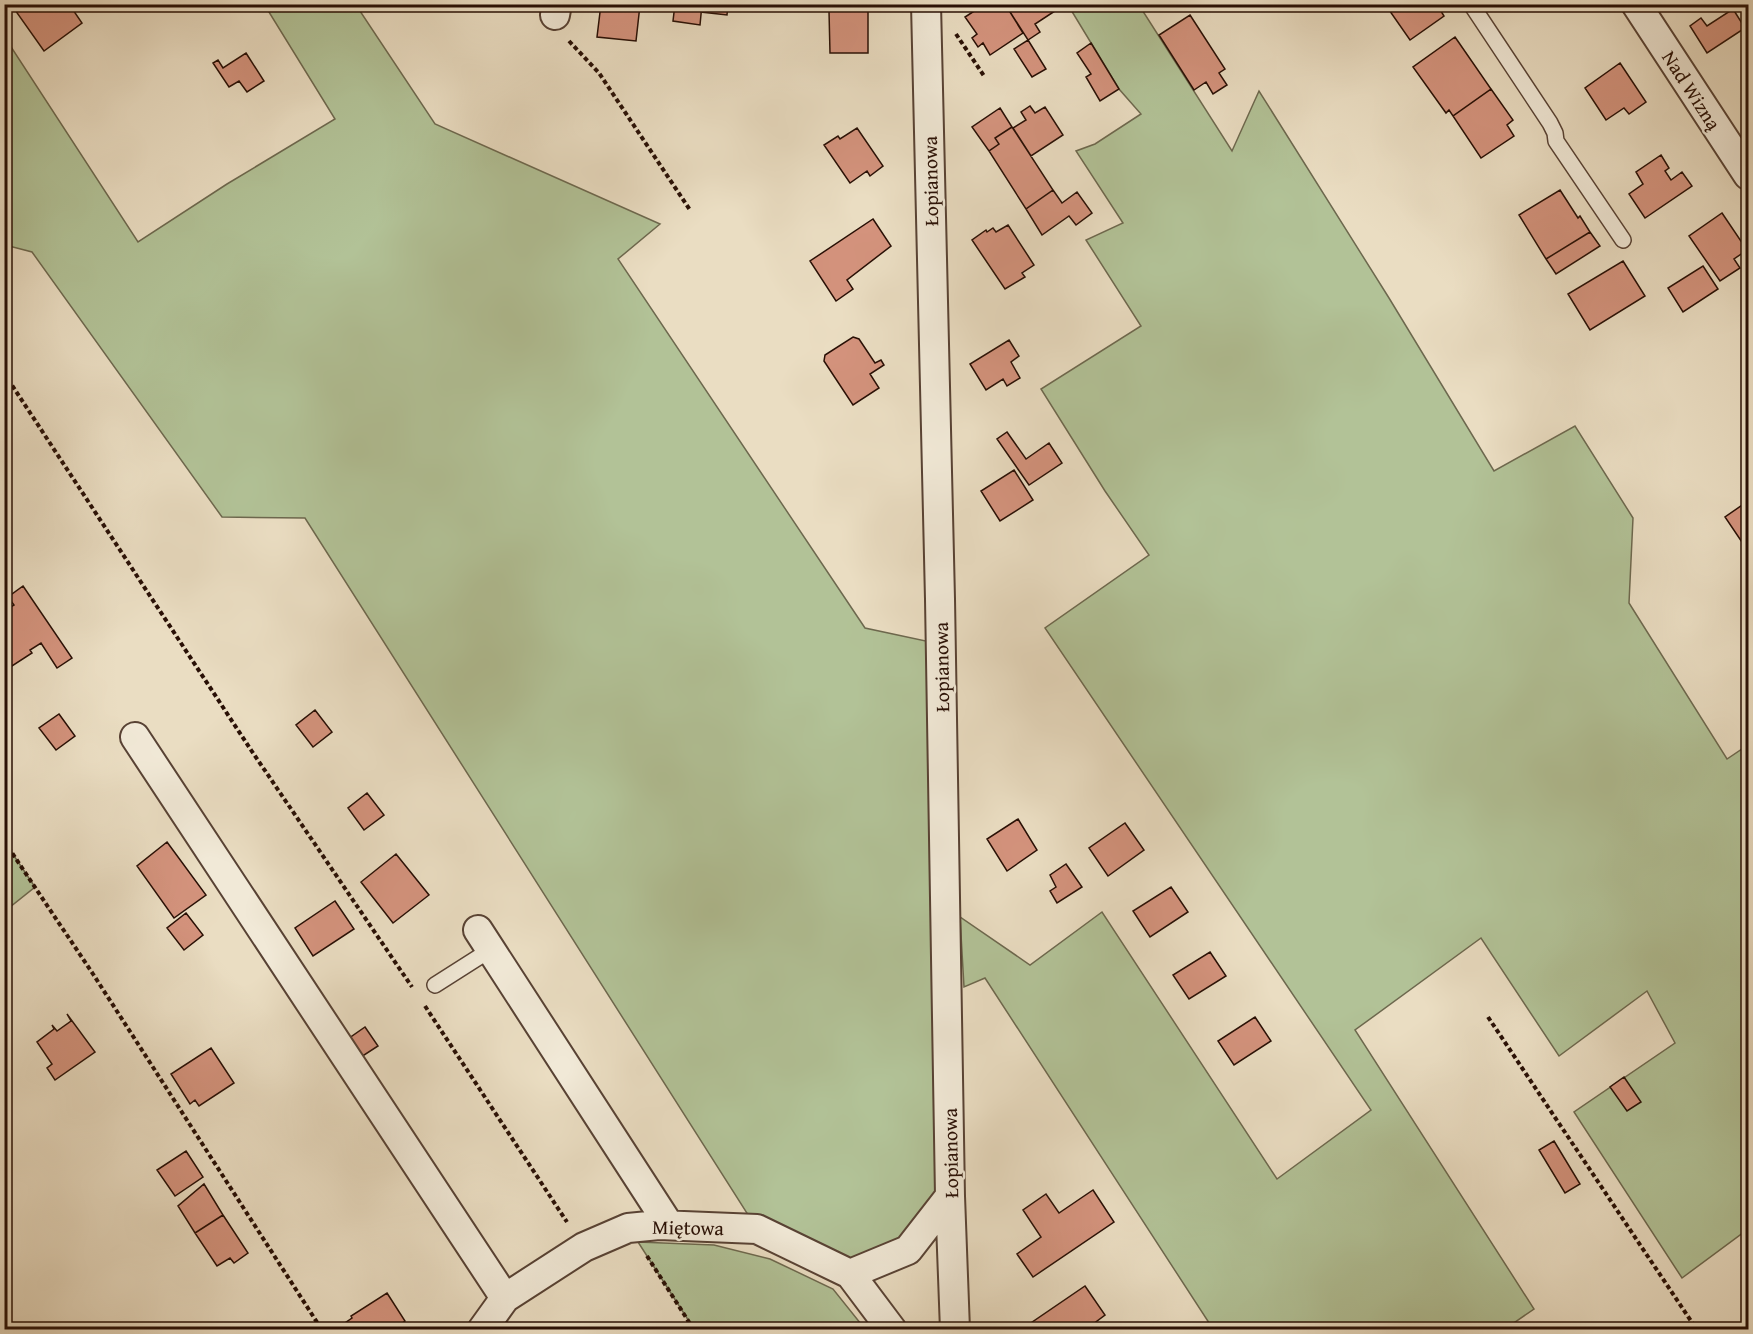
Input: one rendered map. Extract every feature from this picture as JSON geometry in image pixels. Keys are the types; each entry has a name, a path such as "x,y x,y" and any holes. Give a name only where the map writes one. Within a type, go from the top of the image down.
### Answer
{"street":[{"name":"Łopianowa","path":"926,4 950,1196 955,1329"},
{"name":"Nad Wizną","path":"1636,4 1749,175"},
{"path":"135,737 505,1298"},
{"path":"484,940 669,1225"},
{"path":"850,1274 908,1250 950,1196"},
{"name":"Miętowa","path":"482,1329 505,1298 584,1247 628,1228 669,1225 757,1229 850,1274 892,1329"}],"lane":[{"path":"1471,4 1550,123 1556,141 1623,240"},
{"path":"435,985 484,940"}],"path":[{"path":"556,10 557,26 562,36 580,51 599,73 690,210"},
{"path":"955,31 984,75"},
{"path":"4,373 251,750 415,990"},
{"path":"4,841 93,974 322,1329"},
{"path":"4,940 9,945"},
{"path":"421,1000 584,1247"},
{"path":"1488,1017 1697,1329"},
{"path":"628,1228 694,1329"}],"green space":[{"path":"264,4 356,5 435,124 660,224 618,259 865,628 940,644 950,1196 908,1250 850,1274 757,1229 305,518 222,517 32,252 5,245 4,36 138,242 227,184 335,119"},
{"path":"1068,5 1139,5 1232,151 1259,91 1494,471 1575,426 1633,518 1629,603 1727,759 1748,745 1748,1229 1682,1278 1574,1112 1675,1043 1647,991 1559,1056 1481,938 1355,1030 1534,1309 1505,1329 1213,1329 985,978 964,987 960,917 1030,965 1102,912 1277,1179 1371,1110 1045,628 1149,555 1105,491 1041,389 1141,326 1086,240 1123,223 1076,151 1095,144 1141,114 1119,89"},
{"path":"4,841 35,887 5,911 4,911"},
{"path":"638,1242 714,1245 770,1259 833,1289 865,1329 694,1329"}],"building":[{"path":"23,4 69,4 82,23 44,51 15,10"},
{"path":"601,4 640,5 636,41 597,37"},
{"path":"675,4 702,4 700,25 673,21"},
{"path":"702,4 728,4 727,15 701,12"},
{"path":"829,4 867,4 868,11 829,11"},
{"path":"985,4 1005,4 1023,33 990,55 983,43 978,47 972,38 977,34 965,17"},
{"path":"1005,4 1054,4 1058,9 1035,24 1040,32 1028,40"},
{"path":"1392,4 1444,4 1439,8 1444,16 1410,40 1387,7"},
{"path":"1733,9 1745,28 1707,53 1690,26 1701,18 1707,26"},
{"path":"829,11 868,11 868,53 830,53"},
{"path":"1190,15 1225,69 1219,73 1227,85 1213,94 1206,82 1194,90 1159,35"},
{"path":"1455,37 1491,89 1453,116 1449,110 1446,113 1413,67"},
{"path":"1028,40 1046,69 1032,77 1014,49"},
{"path":"1091,43 1119,89 1100,101 1086,77 1091,74 1077,53"},
{"path":"246,53 264,81 247,92 239,81 229,87 213,63 218,60 223,68"},
{"path":"1620,63 1646,102 1629,114 1624,108 1606,120 1585,88"},
{"path":"1491,89 1513,120 1507,125 1514,136 1481,158 1453,116"},
{"path":"1030,106 1035,113 1045,107 1063,135 1031,156 1013,128 1026,120 1021,112"},
{"path":"1000,108 1012,127 995,138 999,144 989,151 972,127"},
{"path":"1012,127 1053,190 1026,209 989,151 999,144 995,138"},
{"path":"857,128 883,166 870,176 867,171 850,183 824,145 838,136 840,139"},
{"path":"1661,155 1669,168 1665,171 1671,180 1682,172 1692,186 1645,218 1629,194 1643,184 1636,172"},
{"path":"1053,190 1062,203 1077,192 1092,213 1076,225 1069,216 1042,235 1026,209"},
{"path":"1560,190 1590,232 1546,259 1519,215"},
{"path":"1722,213 1747,250 1734,259 1740,268 1720,281 1689,236"},
{"path":"873,219 891,246 847,280 853,289 836,301 810,261"},
{"path":"1008,225 1034,265 1022,273 1025,277 1005,289 972,240 986,230 987,232 993,228 996,232"},
{"path":"1590,232 1600,246 1556,274 1546,259"},
{"path":"1623,261 1645,296 1590,330 1568,294"},
{"path":"1703,266 1718,289 1683,312 1668,288"},
{"path":"853,337 859,339 875,363 881,360 884,365 870,374 879,388 853,405 824,361 825,355"},
{"path":"1009,340 1019,356 1011,362 1020,378 1007,386 1003,379 986,390 970,364"},
{"path":"1007,432 1026,459 1049,443 1062,463 1029,485 997,439"},
{"path":"1014,470 1033,500 1000,521 981,491"},
{"path":"1748,501 1748,551 1725,517"},
{"path":"23,586 72,658 57,668 41,643 30,650 32,653 12,666 4,655 4,611 14,605 8,597"},
{"path":"315,710 332,732 313,747 296,725"},
{"path":"59,714 75,736 56,750 39,728"},
{"path":"367,793 384,815 364,830 348,808"},
{"path":"1018,819 1037,850 1007,871 987,839"},
{"path":"1125,823 1144,850 1108,876 1089,848"},
{"path":"167,842 206,895 174,918 137,866"},
{"path":"396,854 429,895 393,923 361,882"},
{"path":"1066,864 1082,887 1057,903 1050,891 1056,887 1050,875"},
{"path":"1171,887 1188,912 1150,937 1133,911"},
{"path":"335,901 354,929 313,956 295,928"},
{"path":"186,913 203,935 184,950 167,928"},
{"path":"1210,952 1226,976 1189,999 1173,975"},
{"path":"67,1014 95,1052 55,1080 47,1068 52,1064 37,1042 54,1029 52,1025 57,1031 71,1021"},
{"path":"1255,1017 1271,1041 1234,1065 1218,1041"},
{"path":"365,1027 378,1046 358,1059 345,1041"},
{"path":"211,1048 234,1083 199,1106 195,1100 190,1104 171,1074"},
{"path":"1624,1077 1641,1102 1627,1111 1610,1087"},
{"path":"1554,1141 1580,1184 1565,1193 1539,1150"},
{"path":"186,1151 203,1177 175,1196 157,1170"},
{"path":"204,1184 223,1215 195,1233 178,1206"},
{"path":"1093,1190 1114,1222 1033,1277 1017,1254 1041,1237 1023,1210 1046,1194 1059,1213"},
{"path":"223,1215 248,1253 234,1263 230,1258 217,1266 195,1233"},
{"path":"1085,1286 1105,1315 1085,1330 1027,1330 1025,1327"},
{"path":"387,1293 405,1321 392,1330 341,1330 339,1327 352,1318 351,1316"}]}
